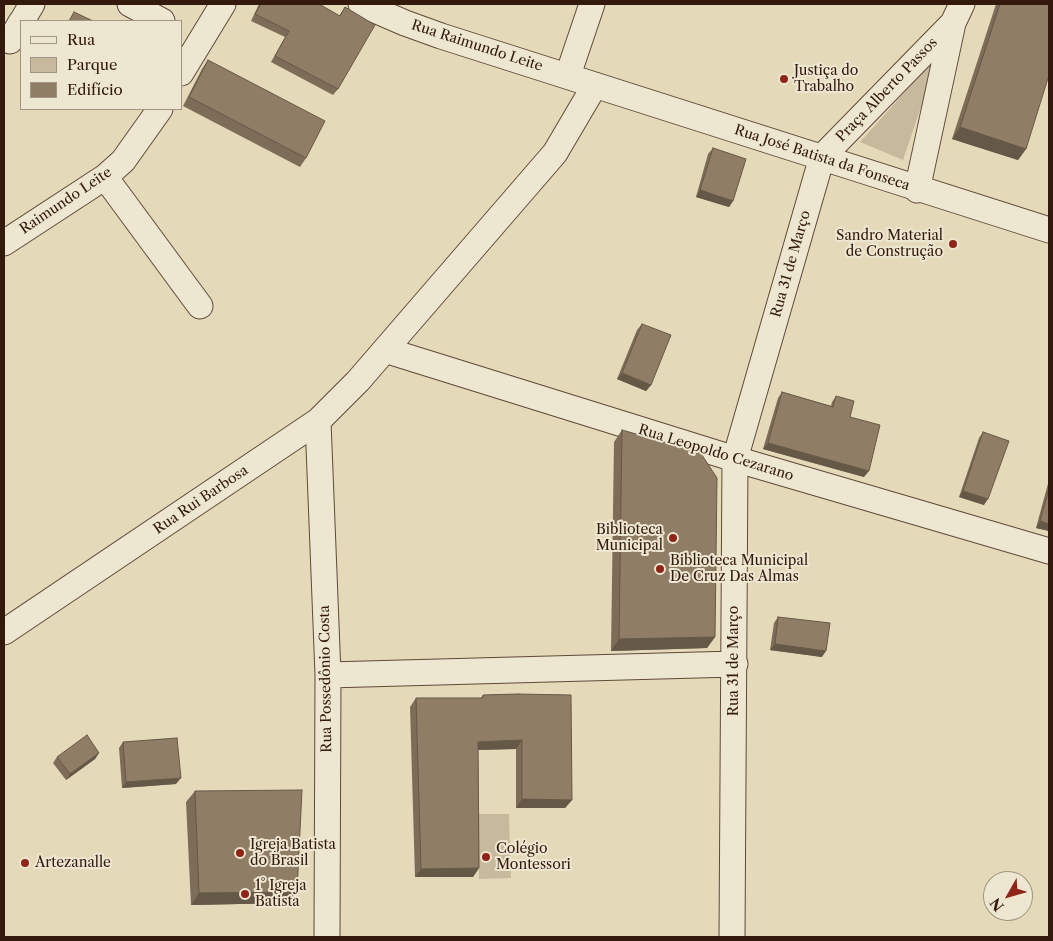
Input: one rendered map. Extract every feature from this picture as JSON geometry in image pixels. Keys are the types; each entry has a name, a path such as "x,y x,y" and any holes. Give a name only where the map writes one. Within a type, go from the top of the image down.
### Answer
{"street":[{"path":"23,20 32,4"},
{"path":"130,4 160,20"},
{"path":"182,69 191,37 223,4"},
{"name":"Rua Raimundo Leite","path":"361,4 441,36 595,85"},
{"path":"568,75 592,4"},
{"name":"Praça Alberto Passos","path":"822,158 958,13"},
{"name":"Praça Alberto Passos","path":"917,190 958,13"},
{"name":"Rua José Batista da Fonseca","path":"595,85 917,190 1049,230"},
{"name":"Rua Rui Barbosa","path":"4,632 318,421 385,350 555,153 595,85"},
{"name":"Raimundo Leite","path":"4,243 105,177 123,161 159,110"},
{"name":"Rua 31 de Março","path":"732,937 735,459 822,158"},
{"path":"105,177 200,306"},
{"name":"Rua Leopoldo Cezarano","path":"385,350 735,459 1049,551"},
{"name":"Rua Possedônio Costa","path":"318,421 328,675 327,937"},
{"path":"328,675 734,664"}],"green space":[{"path":"939,54 903,160 860,142"},
{"path":"477,814 509,814 511,878 479,879"}],"building":[{"path":"261,4 319,4 340,16 345,7 375,25 338,89 275,56 289,31 255,14"},
{"path":"1000,4 1049,4 1049,75 1026,149 960,127"},
{"path":"74,12 91,20 70,20"},
{"path":"208,60 325,121 306,158 189,97"},
{"path":"713,148 746,159 733,201 700,190"},
{"path":"642,324 671,335 651,385 622,373"},
{"path":"782,392 833,407 836,396 854,401 850,417 880,425 869,471 768,443"},
{"name":"Biblioteca Municipal De Cruz Das Almas","path":"622,430 700,452 717,478 715,637 619,639"},
{"path":"983,432 1009,441 988,499 963,491"},
{"path":"1049,489 1049,524 1040,521"},
{"path":"778,617 830,623 826,651 775,644"},
{"path":"483,695 571,695 572,800 522,799 522,740 478,742 479,868 421,869 416,698 483,698"},
{"path":"87,735 99,753 70,774 57,757"},
{"path":"177,738 181,778 126,782 123,742"},
{"name":"Igreja Batista do Brasil","path":"302,790 297,892 199,893 195,791"}],"place":[{"name":"Justiça do Trabalho","path":"784,79"},
{"name":"Sandro Material de Construção","path":"953,244"},
{"name":"Biblioteca Municipal","path":"673,538"},
{"name":"Biblioteca Municipal De Cruz Das Almas","path":"660,569"},
{"name":"Igreja Batista do Brasil","path":"240,853"},
{"name":"Colégio Montessori","path":"486,857"},
{"name":"Artezanalle","path":"25,863"},
{"name":"1° Igreja Batista","path":"245,894"}]}
